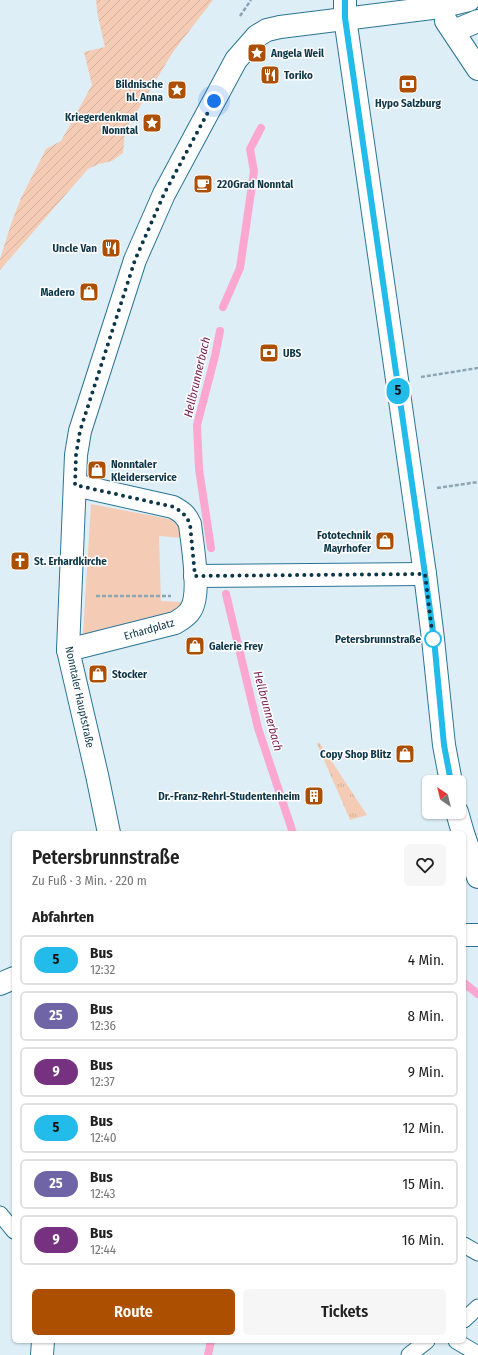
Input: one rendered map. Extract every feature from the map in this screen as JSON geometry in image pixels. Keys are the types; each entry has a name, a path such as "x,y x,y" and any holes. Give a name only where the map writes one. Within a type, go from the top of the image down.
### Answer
{"street":[{"name":"Nonntaler Hauptstraße","path":"109,831 68,650 76,455 80,431 135,260 164,194 236,60 257,36 267,30 345,9 440,7 469,0"},
{"path":"345,9 434,639 444,745 450,775"},
{"path":"478,21 450,26 478,69"},
{"name":"Erhardplatz","path":"68,650 175,623 189,613 193,606 195,586 190,524 182,511 174,507 75,485"},
{"path":"195,586 425,574"},
{"path":"459,819 463,831"},
{"path":"466,840 478,877"},
{"path":"466,935 478,935"},
{"path":"0,984 12,979"},
{"path":"42,1355 43,1343"}],"lane":[{"path":"0,1214 12,1229"},
{"path":"466,1246 478,1253"},
{"path":"466,1318 478,1307"},
{"path":"409,1355 424,1343"},
{"path":"459,1343 478,1354"}],"path":[{"path":"240,16 251,0"},
{"path":"397,381 478,368"},
{"path":"413,491 478,482"},
{"path":"93,596 195,586"}],"green space":[{"path":"96,0 213,0 173,52 125,131 123,153 112,161 99,164 88,169 0,270 0,259 21,198 46,149 61,141 92,85 84,52 105,47 98,17"},
{"path":"91,504 169,519 178,525 182,538 159,536 161,601 182,602 180,611 170,616 83,634"},
{"path":"319,742 367,815 350,820 317,744"}],"waterway":[{"name":"Hellbrunnerbach","path":"223,307 240,268 254,171 250,149 261,128"},
{"name":"Hellbrunnerbach","path":"211,548 199,469 197,425 220,331"},
{"name":"Hellbrunnerbach","path":"226,594 258,728 292,831"},
{"name":"Hellbrunnerbach","path":"466,985 478,994"},
{"path":"208,1355 211,1343"}],"bus line":[{"name":"5","path":"345,0 345,18 434,639 444,745 450,775"}],"place":[{"name":"Angela Weil","path":"257,53"},
{"name":"Toriko","path":"270,75"},
{"name":"Hypo Salzburg","path":"408,84"},
{"name":"Bildnische hl. Anna","path":"177,90"},
{"name":"Kriegerdenkmal Nonntal","path":"152,123"},
{"name":"220Grad Nonntal","path":"203,184"},
{"name":"Uncle Van","path":"111,248"},
{"name":"Madero","path":"89,292"},
{"name":"UBS","path":"269,353"},
{"name":"Nonntaler Kleiderservice","path":"97,470"},
{"name":"Fototechnik Mayrhofer","path":"385,541"},
{"name":"St. Erhardkirche","path":"20,561"},
{"name":"Petersbrunnstraße","path":"433,639"},
{"name":"Galerie Frey","path":"195,646"},
{"name":"Stocker","path":"98,674"},
{"name":"Copy Shop Blitz","path":"405,754"},
{"name":"Dr.-Franz-Rehrl-Studentenheim","path":"314,796"}],"route":[{"path":"214,101 164,194 135,260 80,431 76,455 75,485 174,507 182,511 190,524 195,576 425,574 433,639"}]}
